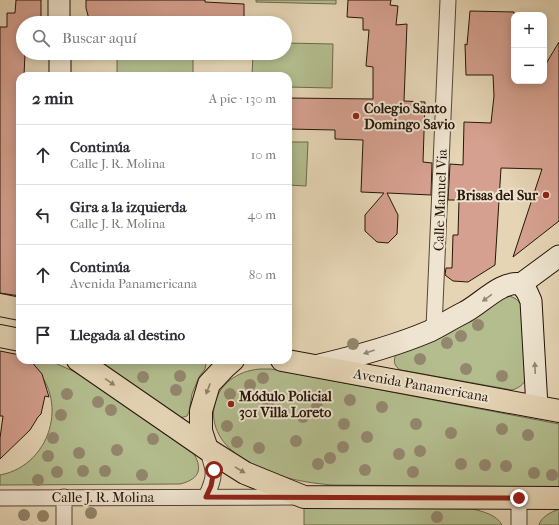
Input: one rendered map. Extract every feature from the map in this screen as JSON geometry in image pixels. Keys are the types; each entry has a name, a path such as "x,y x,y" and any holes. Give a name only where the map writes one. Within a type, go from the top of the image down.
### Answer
{"main road":[{"path":"59,0 59,16"},
{"path":"60,60 60,72"},
{"path":"521,284 559,256"},
{"path":"315,366 362,355 400,342 434,328 475,306 507,285 515,283 521,284 531,301 537,407"},
{"path":"0,305 16,308"},
{"path":"0,336 16,339"},
{"name":"Avenida Panamericana","path":"292,362 559,411"},
{"path":"84,364 207,449 245,473 304,497 559,498"},
{"path":"207,449 201,431 201,411 209,384 227,364"}],"street":[{"name":"Calle Manuel Via","path":"434,328 448,0"},
{"path":"206,497 211,486 214,470 207,449"},
{"name":"Calle J. R. Molina","path":"0,498 304,497"},
{"path":"64,498 64,525"},
{"path":"519,498 519,525"}],"green space":[{"path":"256,0 336,0 336,4 256,2"},
{"path":"292,43 333,44 332,88 292,87 292,72 252,72 253,60 292,60"},
{"path":"117,60 193,60 193,72 117,72"},
{"path":"292,142 308,142 306,186 292,185"},
{"path":"506,295 517,300 523,310 526,379 519,387 512,390 401,370 396,365 394,361 396,354"},
{"path":"30,364 57,364 88,380 194,454 198,465 197,474 191,480 180,484 0,485 0,475 19,468 33,457 44,442 50,425 52,407 49,390 40,373"},
{"path":"102,364 206,364 205,369 199,377 192,394 189,412 187,416 180,418"},
{"path":"260,369 271,369 559,424 559,487 332,485 306,482 269,472 246,461 223,441 216,428 214,415 215,402 221,390 230,380 244,373"},
{"path":"304,507 472,509 485,512 493,516 502,525 304,525"},
{"path":"559,509 559,525 539,525 544,517"}],"building":[{"path":"16,0 41,0 41,16 16,16 16,60 25,60 24,72 16,72 16,295 0,293 0,27 7,27 7,13 15,13"},
{"path":"86,0 205,0 205,2 244,4 244,16 88,16"},
{"path":"348,0 391,0 390,5 398,6 396,25 407,24 404,101 425,102 423,162 432,163 431,195 387,193 398,215 397,234 388,243 377,242 365,231 365,215 384,193 361,192 363,140 335,139 335,130 292,129 292,98 373,99 373,67 366,66 369,30 363,30 363,18 347,17"},
{"path":"470,11 514,12 511,12 511,84 547,84 547,62 559,42 559,221 513,257 542,169 501,168 495,265 468,282 453,281 445,275 446,268 452,268 453,235 458,235 459,200 448,200 450,164 463,165 464,122 491,123 494,96 493,75 466,75 465,44 467,45"},
{"path":"0,351 16,354 16,364 33,364 42,374 49,397 45,396 41,414 30,430 0,459 0,438 3,416 0,416"}],"place":[{"name":"Colegio Santo Domingo Savio","path":"356,116"},
{"name":"Brisas del Sur","path":"546,195"},
{"name":"Módulo Policial 301 Villa Loreto","path":"231,404"}],"route":[{"path":"214,470 211,486 206,497 519,498"}]}
